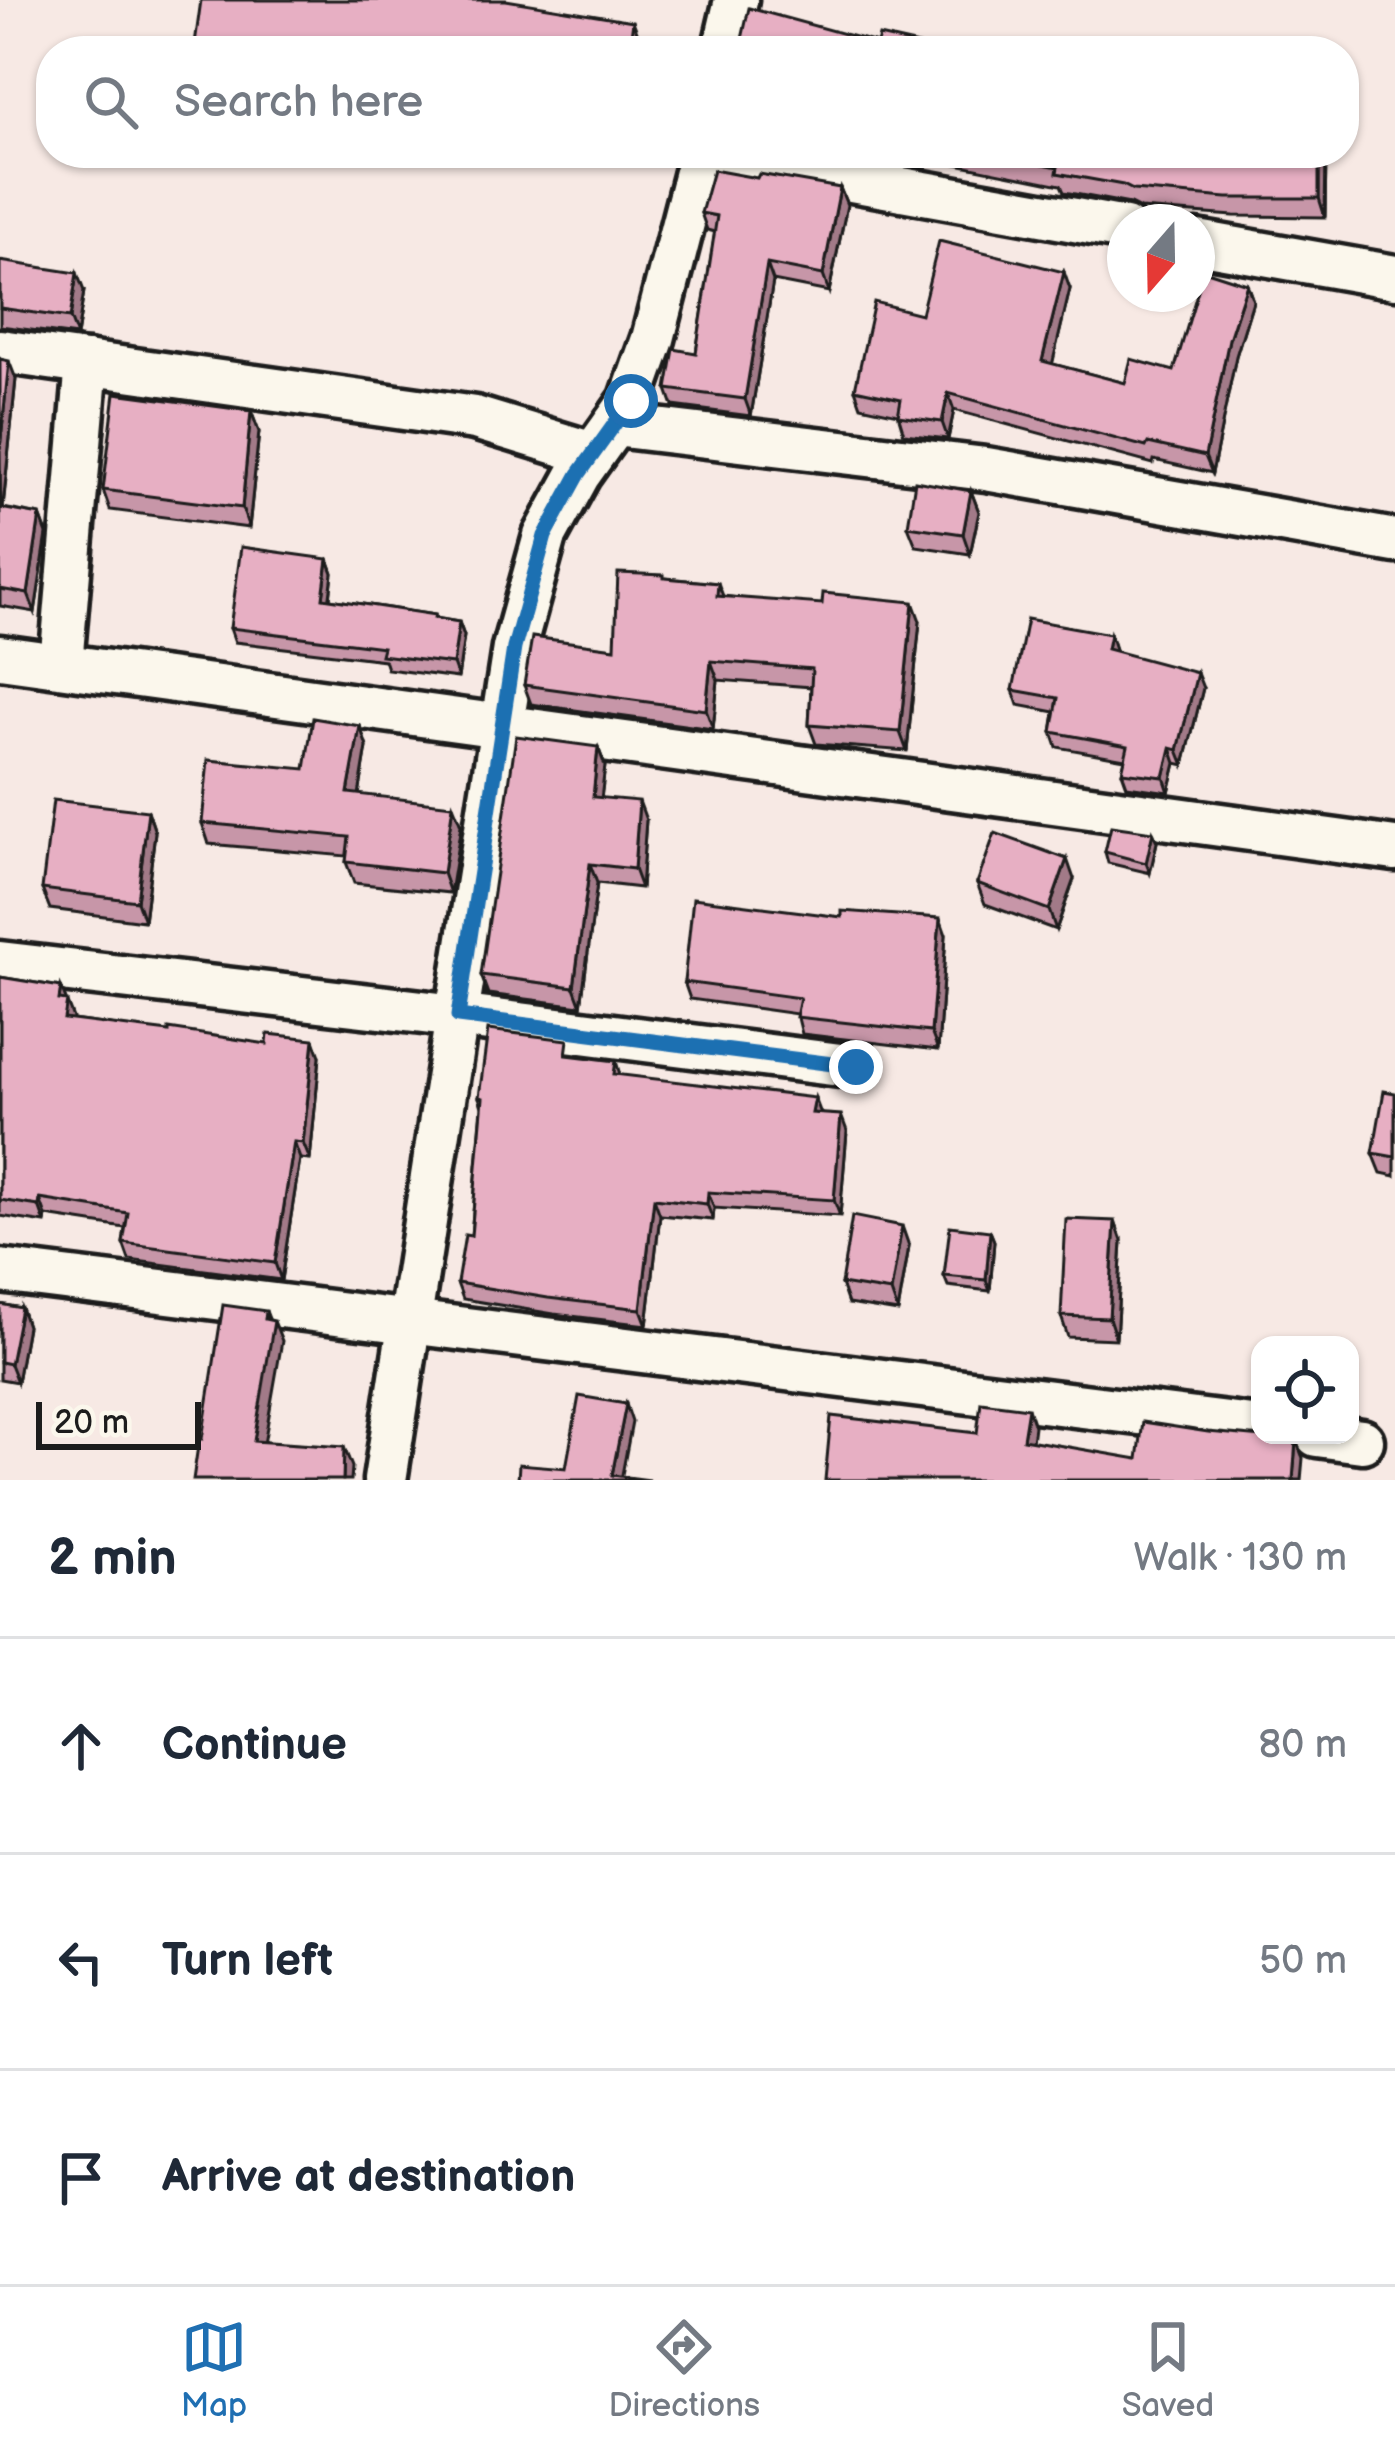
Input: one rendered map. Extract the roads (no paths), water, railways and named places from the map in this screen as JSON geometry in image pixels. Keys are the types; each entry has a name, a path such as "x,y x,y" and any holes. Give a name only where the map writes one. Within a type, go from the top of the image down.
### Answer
{"street":[{"path":"728,36 736,0"},
{"path":"385,1480 514,648 545,536 631,401 653,339 697,168"},
{"path":"785,168 1107,226"},
{"path":"1215,245 1395,277"},
{"path":"0,351 603,440 986,469 1395,541"},
{"path":"61,664 87,363"},
{"path":"0,657 1395,850"},
{"path":"0,963 856,1067"},
{"path":"0,1271 1251,1427"}]}
